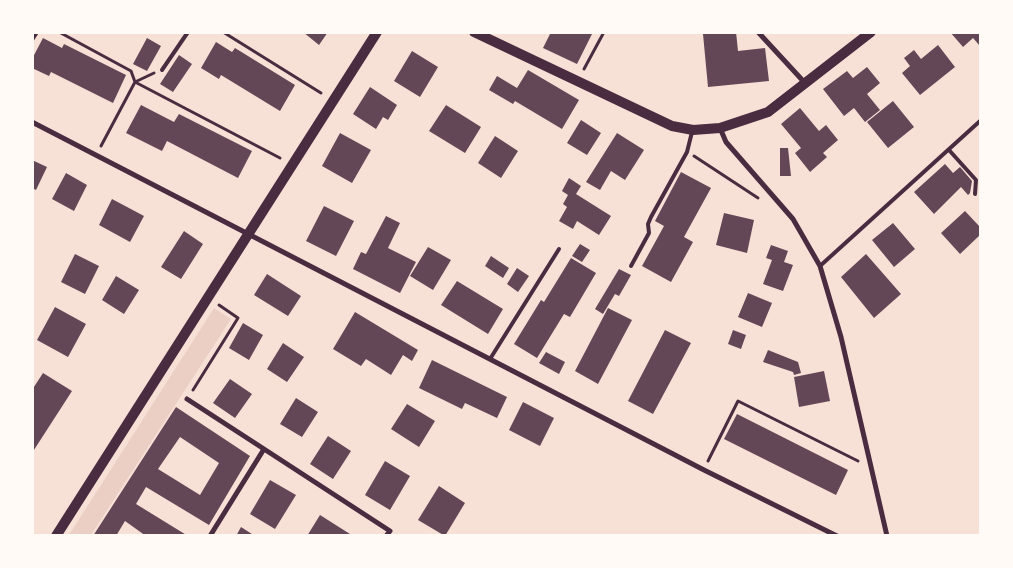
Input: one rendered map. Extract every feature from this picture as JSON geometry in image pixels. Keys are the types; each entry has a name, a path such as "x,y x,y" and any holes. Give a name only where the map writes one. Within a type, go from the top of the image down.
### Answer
{"main road":[{"path":"56,536 377,32"},
{"path":"474,32 672,126 693,130 720,128 768,112 871,32"}],"street":[{"path":"758,32 805,84"},
{"path":"32,122 97,153 704,470 837,536"},
{"path":"720,128 726,142 793,219 820,266 840,337 887,536"},
{"path":"187,399 390,531 386,536"},
{"path":"210,536 264,449"}],"lane":[{"path":"32,40 37,32"},
{"path":"162,70 188,32"},
{"path":"820,266 980,122"},
{"path":"631,266 649,234 648,224 651,217 687,152 693,130"},
{"path":"948,150 976,180 975,194"},
{"path":"490,359 559,249"}],"path":[{"path":"60,32 131,71 134,82 280,158"},
{"path":"223,32 320,93"},
{"path":"578,81 604,32"},
{"path":"97,153 134,82 162,70"},
{"path":"687,152 767,203 775,199"},
{"path":"187,399 238,318 208,297"},
{"path":"704,470 738,401 859,462 868,460"}],"shaded area":[{"path":"214,308 231,319 91,535 69,535"}],"building":[{"path":"303,32 328,32 319,45"},
{"path":"551,32 593,32 577,64 543,48"},
{"path":"736,32 738,51 765,48 769,81 708,87 703,34"},
{"path":"950,32 980,32 980,46 973,38 963,47"},
{"path":"43,38 62,48 64,44 126,75 113,103 51,72 49,76 32,68 32,59"},
{"path":"147,38 161,46 147,71 133,64"},
{"path":"216,42 232,52 235,48 295,85 280,111 221,75 219,79 201,68"},
{"path":"938,45 955,67 920,95 902,73 910,66 904,58 914,50 921,59"},
{"path":"412,51 438,67 420,97 394,81"},
{"path":"179,55 192,64 173,92 160,84"},
{"path":"867,67 880,83 867,94 880,110 865,122 854,108 844,116 823,89 847,71 853,78"},
{"path":"528,70 579,100 562,129 515,101 513,104 489,90 497,76 517,88"},
{"path":"370,87 397,105 388,120 383,117 376,129 353,114"},
{"path":"893,101 914,127 888,148 867,122"},
{"path":"141,105 174,122 179,114 252,151 238,178 167,141 162,151 126,133"},
{"path":"446,105 481,127 465,153 429,131"},
{"path":"800,108 819,131 826,125 838,140 823,153 827,157 810,172 795,153 801,148 781,124"},
{"path":"581,120 601,133 587,155 567,143"},
{"path":"340,133 371,150 352,183 322,166"},
{"path":"617,133 644,150 625,180 611,171 600,190 586,182"},
{"path":"495,136 518,151 501,178 478,163"},
{"path":"780,148 788,148 791,176 780,176"},
{"path":"32,160 47,167 36,190 32,188"},
{"path":"945,164 953,173 960,167 972,181 970,193 968,195 961,187 934,214 914,192"},
{"path":"681,172 711,188 684,237 693,242 671,282 642,266 664,226 655,221"},
{"path":"66,173 87,185 74,211 52,199"},
{"path":"569,178 581,186 576,194 611,216 599,235 577,221 573,229 559,221 567,207 563,204 568,195 562,191"},
{"path":"112,199 144,216 130,242 99,225"},
{"path":"324,206 354,221 336,256 306,241"},
{"path":"965,211 980,227 980,235 960,254 941,233"},
{"path":"724,213 754,220 747,253 716,245"},
{"path":"386,216 400,223 388,248 416,262 400,293 353,269 361,252 366,254"},
{"path":"893,223 915,249 894,267 872,240"},
{"path":"184,231 203,244 181,279 161,267"},
{"path":"580,244 590,250 582,262 572,256"},
{"path":"771,245 788,251 784,262 793,265 783,291 763,284 772,260 766,258"},
{"path":"428,247 451,260 433,290 410,276"},
{"path":"75,254 99,266 85,294 61,282"},
{"path":"866,254 901,294 874,318 841,277"},
{"path":"491,256 509,268 503,278 485,266"},
{"path":"571,258 596,273 570,317 564,314 537,358 514,344 541,300 544,302"},
{"path":"517,268 529,276 518,292 507,284"},
{"path":"619,269 631,275 619,296 615,294 603,314 595,309"},
{"path":"267,274 301,296 288,316 254,295"},
{"path":"116,276 139,290 124,314 102,300"},
{"path":"457,281 503,309 488,334 441,305"},
{"path":"748,293 772,303 762,327 738,317"},
{"path":"55,307 86,324 68,357 37,340"},
{"path":"608,308 632,320 598,384 575,371"},
{"path":"355,312 418,350 412,361 403,355 391,375 366,359 361,366 333,349"},
{"path":"243,323 263,335 249,360 229,348"},
{"path":"665,330 691,343 653,414 628,401"},
{"path":"733,330 746,335 741,349 728,344"},
{"path":"283,343 304,357 287,382 267,369"},
{"path":"768,350 798,362 801,373 794,375 793,372 763,362"},
{"path":"546,352 565,362 559,374 539,363"},
{"path":"432,360 507,397 497,418 465,403 462,409 419,388"},
{"path":"824,371 830,401 799,407 794,377"},
{"path":"43,373 72,391 32,453 32,390"},
{"path":"230,379 252,394 235,418 213,403"},
{"path":"296,398 318,412 302,437 280,424"},
{"path":"523,402 554,418 540,446 509,430"},
{"path":"407,404 435,421 419,447 391,429"},
{"path":"176,407 250,456 209,525 146,487 136,504 188,536 146,536 125,521 116,536 93,536","holes":["180,437 219,463 200,495 158,469"]},
{"path":"737,414 848,470 836,495 724,439"},
{"path":"328,436 351,451 333,479 310,464"},
{"path":"385,461 410,476 390,510 365,495"},
{"path":"270,480 296,495 275,529 250,514"},
{"path":"439,486 465,503 445,536 418,520"},
{"path":"320,515 350,534 349,536 307,536"},
{"path":"241,527 255,536 236,536"}]}
